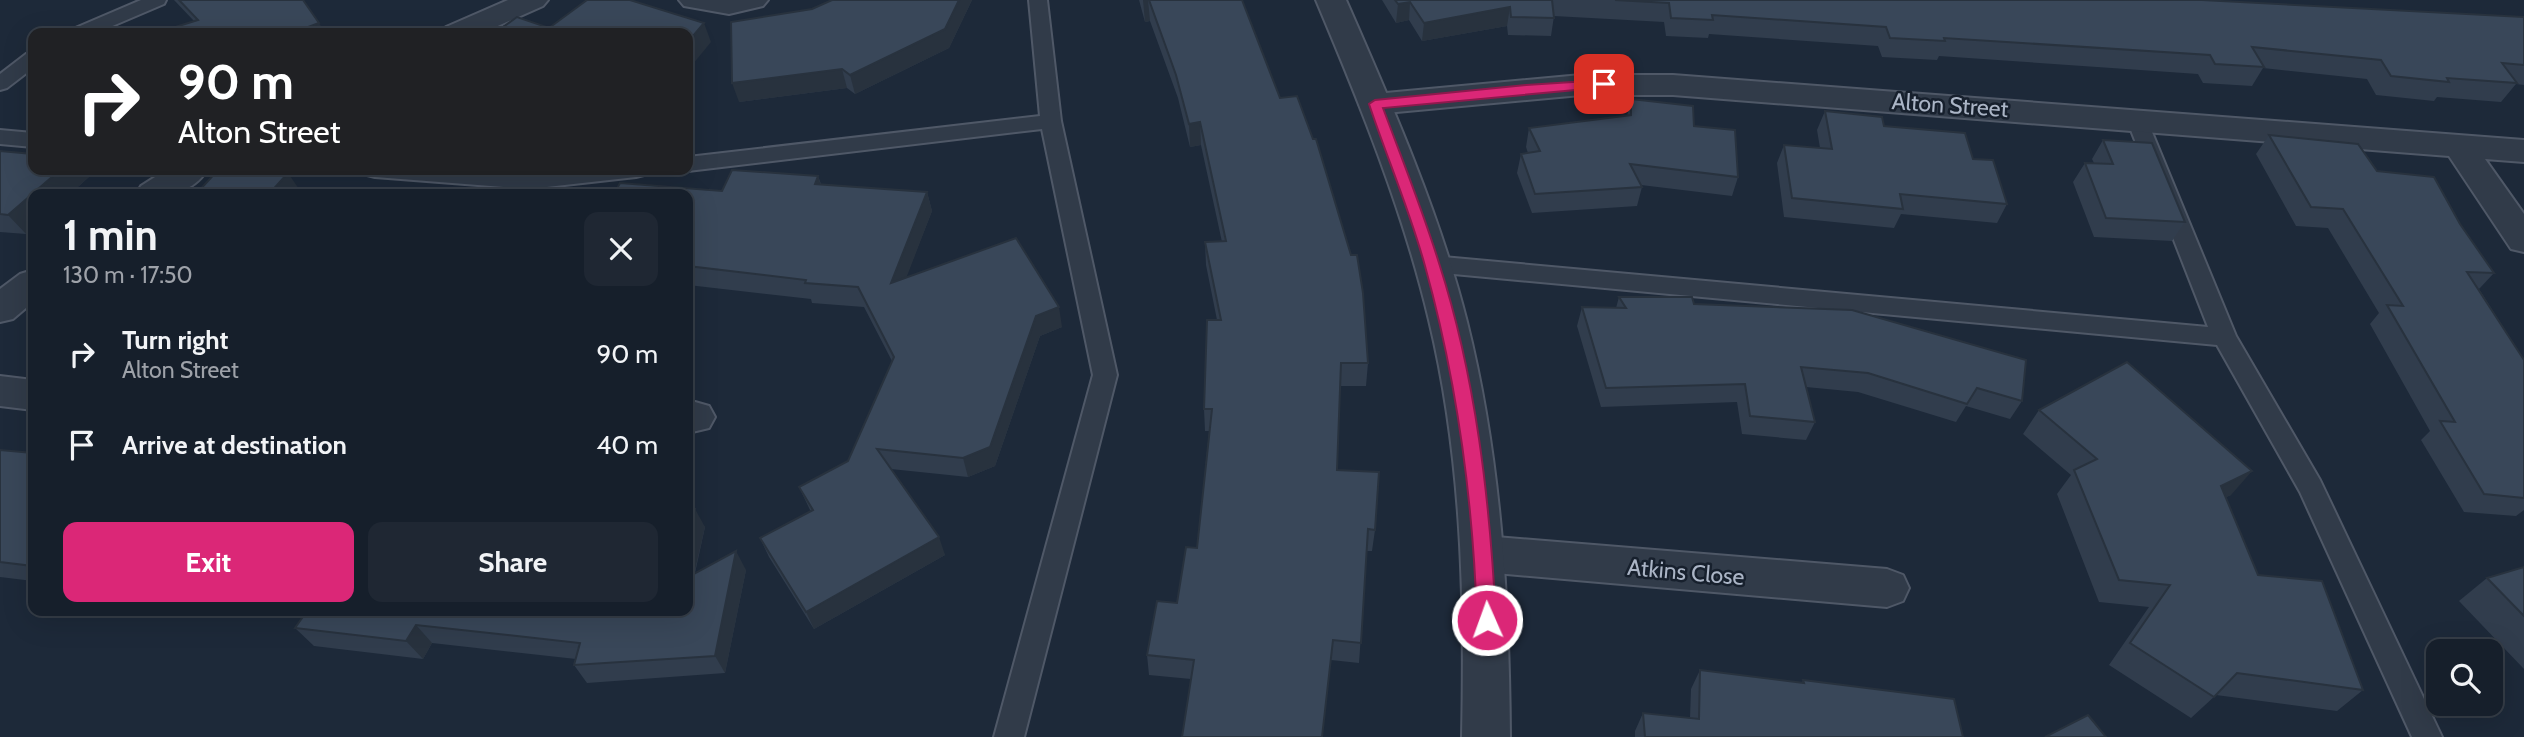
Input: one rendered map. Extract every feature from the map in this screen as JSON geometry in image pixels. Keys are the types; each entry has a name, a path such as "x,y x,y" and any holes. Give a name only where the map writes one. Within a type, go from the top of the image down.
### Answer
{"street":[{"path":"469,28 533,0"},
{"path":"694,0 729,5 753,0"},
{"path":"1331,0 1375,104 1432,264 1453,347 1471,443 1484,554 1488,642 1486,737"},
{"name":"Alton Street","path":"1375,104 1581,85 1650,84 1730,88 2524,151"},
{"path":"2459,146 2524,240"},
{"path":"161,189 182,175"},
{"path":"0,309 28,287"},
{"path":"0,391 28,394"},
{"name":"Atkins Close","path":"1484,554 1887,588"}],"lane":[{"path":"92,28 157,0"},
{"path":"1009,737 1105,375 1051,121 1038,0"},
{"path":"0,84 28,62"},
{"path":"2137,120 2224,337 2311,488 2427,737"},
{"path":"693,163 1051,121"},
{"path":"0,137 28,140"},
{"path":"439,175 529,182 591,175"},
{"path":"1432,264 2224,337"}],"building":[{"path":"179,0 303,0 319,23 306,28 172,28 198,20"},
{"path":"587,0 630,0 704,23 693,36 693,28 549,28"},
{"path":"832,0 959,0 945,29 850,75 842,69 732,83 731,22 812,9"},
{"path":"1149,0 1242,0 1280,98 1297,96 1313,139 1316,139 1351,255 1357,255 1363,293 1368,363 1341,363 1337,470 1379,472 1375,530 1368,529 1361,643 1333,640 1322,737 1182,737 1194,660 1147,655 1157,601 1177,603 1186,547 1197,548 1212,409 1204,409 1207,320 1221,320 1205,242 1226,241 1200,122 1189,124 1176,75"},
{"path":"1395,0 1552,0 1554,18 1511,17 1510,7 1424,23 1410,2 1398,4"},
{"path":"1615,0 2202,0 2524,17 2524,65 2502,63 2517,83 2447,78 2449,82 2391,76 2381,60 2252,47 2264,67 2215,64 2210,55 1944,38 1945,41 1890,38 1886,27 1712,15 1713,20 1671,18 1669,3"},
{"path":"517,17 549,28 502,28"},
{"path":"1631,99 1693,106 1694,126 1735,130 1738,177 1630,164 1642,187 1535,194 1521,154 1540,151 1529,128 1631,115"},
{"path":"1825,111 1882,117 1884,126 1965,133 1973,159 1993,160 2007,204 1900,194 1903,209 1792,198 1784,145 1832,149"},
{"path":"2269,135 2358,144 2377,171 2434,177 2460,224 2494,273 2467,272 2524,360 2524,498 2484,494 2440,421 2455,422 2387,305 2403,306 2343,209 2311,207"},
{"path":"2103,140 2152,143 2185,222 2106,218 2085,163 2113,164"},
{"path":"0,151 28,154 28,175 54,175 38,189 28,189 28,198 8,215 0,214"},
{"path":"732,170 818,176 815,184 927,192 891,283 1016,238 1059,307 1036,316 990,447 963,458 877,449 939,537 806,612 760,538 813,510 799,487 848,461 894,357 858,287 805,283 806,280 693,267 693,189 617,189 620,183 722,191"},
{"path":"213,175 286,175 274,189 201,189"},
{"path":"1619,297 1692,297 1694,304 1852,310 2026,360 2022,401 1977,388 1967,404 1868,373 1801,367 1815,422 1750,416 1745,384 1606,388 1582,307 1626,308"},
{"path":"2127,362 2252,471 2221,486 2258,575 2322,581 2363,690 2237,673 2214,697 2130,643 2170,585 2119,580 2074,470 2097,459 2039,410"},
{"path":"0,450 28,453 28,565 0,562"},
{"path":"736,551 715,656 574,665 580,643 416,625 406,641 295,628 303,616 693,616 693,574"},
{"path":"2524,567 2524,616 2487,578"},
{"path":"1700,670 1954,699 1963,737 1645,737 1643,713 1699,719"},
{"path":"2088,715 2106,737 2045,737"}],"route":[{"path":"1487,620 1484,554 1471,443 1453,347 1432,264 1375,104 1604,84"}]}
